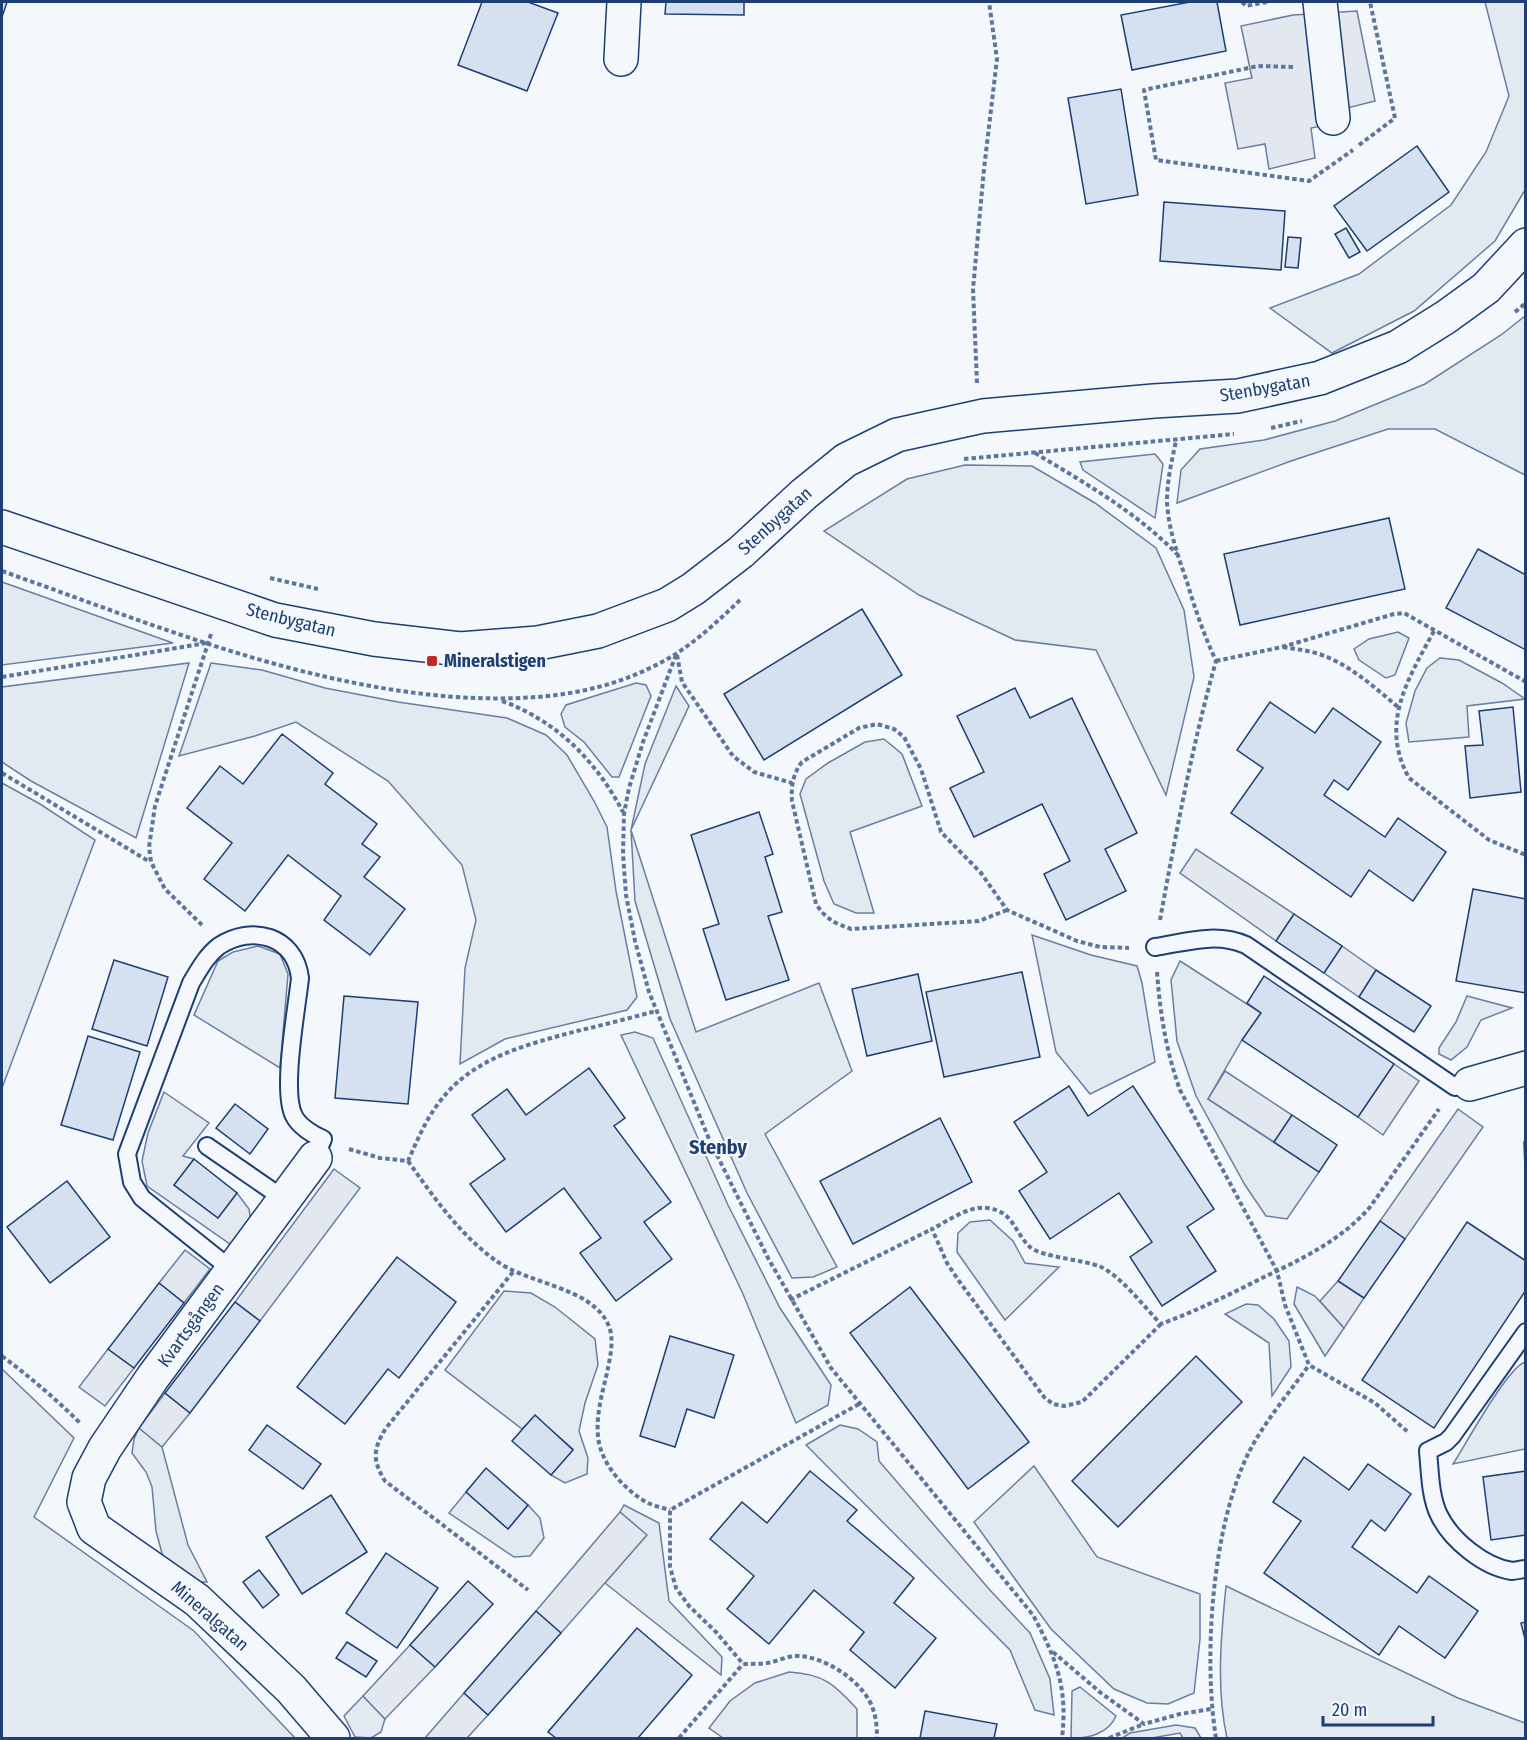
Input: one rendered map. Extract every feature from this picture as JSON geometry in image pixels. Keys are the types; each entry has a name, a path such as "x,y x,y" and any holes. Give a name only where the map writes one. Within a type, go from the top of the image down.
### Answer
{"street":[{"path":"621,59 624,2"},
{"path":"1320,2 1333,118"},
{"name":"Stenbygatan","path":"2,527 275,620 374,639 460,649 538,643 598,631 667,605 693,589 741,552 804,494 846,460 897,435 983,416 1238,396 1320,378 1398,346 1446,317 1486,288 1526,245"},
{"path":"1462,1085 1526,1068"},
{"name":"Kvartsgången","path":"84,1502 89,1479 105,1448 153,1377 319,1148"},
{"name":"Mineralgatan","path":"84,1502 94,1527 196,1600 291,1689 333,1738"}],"lane":[{"path":"232,1270 142,1198 132,1182 128,1163 128,1154 190,983 206,958 220,946 244,936 266,936 279,940 293,953 299,965 300,978 288,1080 289,1100 294,1116 319,1148"},
{"path":"1155,946 1217,937 1246,945 1462,1085"},
{"path":"207,1146 284,1199"},
{"path":"1526,1332 1452,1436 1446,1442 1428,1451 1435,1502 1439,1515 1449,1530 1463,1544 1492,1564 1513,1571 1526,1569"}],"path":[{"path":"983,416 976,376 973,289 997,59 989,2"},
{"path":"1242,2 1246,6 1268,2"},
{"path":"1300,68 1258,66 1144,90 1156,160 1309,181 1348,153 1395,118 1370,2"},
{"path":"1176,441 1170,470 1168,517 1204,635 1216,661 1199,720 1186,780 1155,946 1160,1012 1169,1059 1180,1090 1277,1271 1285,1305 1309,1365 1375,1403 1428,1451"},
{"path":"1034,453 1128,511 1178,554"},
{"path":"1216,661 1404,613 1526,682"},
{"path":"1434,631 1407,681 1398,707 1396,739 1403,766 1409,778 1489,840 1526,855"},
{"path":"2,677 208,643 155,806 148,847 151,862 165,889 196,918 220,946"},
{"path":"1282,646 1316,653 1341,663 1362,676 1398,707"},
{"path":"792,783 754,772 733,756 682,682 676,654 643,742 624,814 622,854 626,895 649,992 710,1139 790,1300 831,1368 1033,1615 1053,1651 1062,1686 1064,1722 1062,1738"},
{"path":"498,700 519,707 539,718 579,749 615,797 624,814"},
{"path":"1007,910 979,921 851,929 833,923 823,915 816,904 792,801 790,787 798,767 802,762 859,728 877,724 894,729 904,737 921,769 941,832 981,873 1007,910 1048,930 1100,947 1139,949 1155,946"},
{"path":"2,773 151,862"},
{"path":"408,1161 439,1102 466,1075 482,1064 499,1054 539,1041 656,1011"},
{"path":"932,1229 947,1263 959,1281 1044,1397 1053,1404 1064,1406 1082,1402 1161,1324 1201,1309 1277,1271 1319,1248 1360,1219 1462,1085"},
{"path":"319,1148 408,1161 430,1193 483,1251 513,1272 567,1291 586,1300 600,1312 609,1325 612,1338 599,1411 600,1448 612,1471 629,1490 648,1503 670,1510 859,1404"},
{"path":"790,1300 966,1212 979,1208 999,1211 1010,1218 1030,1247 1039,1252 1090,1263 1113,1275 1161,1324"},
{"path":"513,1272 386,1428 378,1442 375,1455 377,1468 386,1481 528,1590"},
{"path":"2,1356 57,1400 105,1448"},
{"path":"1216,1738 1211,1709 1211,1641 1216,1578 1223,1530 1237,1478 1258,1437 1309,1365"},
{"path":"670,1510 670,1567 676,1588 689,1606 744,1664"},
{"path":"1053,1651 1101,1693 1144,1725"},
{"path":"679,1738 744,1664 767,1663 795,1656 811,1657 841,1672 855,1684 870,1702 877,1722 877,1738"},
{"path":"1110,1738 1180,1714 1211,1709"}],"shaded area":[{"path":"1485,2 1525,2 1525,190 1495,241 1414,311 1332,353 1270,308 1359,274 1451,205 1486,152 1509,96"},
{"path":"1357,11 1375,101 1347,108 1348,121 1311,128 1315,158 1269,169 1265,144 1238,149 1225,83 1252,78 1241,26 1293,15"},
{"path":"1525,316 1525,475 1435,429 1388,429 1291,461 1177,503 1181,470 1200,449 1264,440 1335,421 1425,384 1501,335"},
{"path":"1155,454 1163,464 1155,518 1083,470 1080,462"},
{"path":"965,465 1032,466 1095,503 1156,548 1184,610 1194,677 1166,795 1096,650 1015,640 919,595 824,531 907,479"},
{"path":"2,582 173,643 2,665"},
{"path":"1398,632 1409,638 1395,675 1386,678 1359,660 1354,649 1369,639"},
{"path":"1440,658 1459,660 1502,683 1525,699 1467,706 1469,737 1409,742 1406,723 1415,691 1427,668"},
{"path":"189,663 136,838 31,781 2,762 2,687"},
{"path":"211,663 262,670 325,688 398,702 507,718 546,735 567,755 607,827 616,891 637,997 627,1010 505,1039 460,1064 465,968 476,920 462,865 388,781 296,722 255,736 179,756"},
{"path":"636,683 646,685 651,696 619,777 612,777 584,742 565,727 561,714 566,705"},
{"path":"676,686 689,706 631,830 645,764"},
{"path":"884,739 902,754 922,806 850,832 874,913 856,913 834,904 824,881 800,794 806,779 828,763 865,742"},
{"path":"2,783 40,804 95,840 2,1088"},
{"path":"631,830 696,1032 819,983 852,1071 765,1134 837,1267 813,1277 792,1278 747,1193 670,1019 635,901"},
{"path":"1196,849 1294,914 1276,941 1180,873"},
{"path":"1032,935 1091,955 1137,966 1155,1062 1090,1094 1056,1052"},
{"path":"258,946 280,954 288,974 280,1068 194,1015 218,961 233,952"},
{"path":"1342,946 1376,970 1359,997 1324,973"},
{"path":"1180,961 1261,1013 1242,1040 1208,1099 1319,1172 1287,1219 1266,1216 1245,1185 1196,1096 1177,1041 1171,980"},
{"path":"1467,996 1512,1008 1481,1020 1467,1047 1451,1060 1439,1054 1439,1048 1456,1022"},
{"path":"635,1032 653,1038 728,1205 780,1308 831,1385 828,1405 796,1423 743,1294 621,1035"},
{"path":"1394,1064 1419,1081 1383,1135 1358,1117"},
{"path":"1225,1071 1292,1115 1274,1142 1208,1099"},
{"path":"164,1092 209,1123 183,1156 194,1159 174,1185 218,1218 237,1193 249,1209 251,1223 230,1244 147,1186 142,1161 148,1133"},
{"path":"1458,1109 1483,1127 1405,1239 1380,1221"},
{"path":"334,1169 360,1188 260,1321 235,1302"},
{"path":"990,1220 1013,1241 1025,1263 1059,1267 1005,1320 957,1252 958,1233 970,1222"},
{"path":"185,1250 210,1269 184,1303 159,1283"},
{"path":"1338,1281 1364,1298 1344,1328 1320,1301"},
{"path":"1297,1287 1315,1296 1344,1328 1325,1356 1294,1304"},
{"path":"504,1291 531,1293 555,1307 595,1339 598,1365 585,1403 579,1431 588,1458 587,1474 565,1483 551,1475 573,1449 535,1416 522,1429 445,1370"},
{"path":"1246,1304 1258,1305 1274,1319 1289,1341 1291,1367 1272,1396 1269,1343 1225,1314"},
{"path":"108,1349 134,1368 105,1406 79,1387"},
{"path":"1525,1362 1525,1449 1453,1464 1498,1392 1517,1367"},
{"path":"2,1369 74,1438 34,1517 194,1631 295,1738 2,1738"},
{"path":"165,1393 190,1413 162,1447 139,1428"},
{"path":"840,1425 858,1429 877,1442 879,1461 1030,1633 1050,1679 1054,1715 1035,1710 1010,1650 806,1445"},
{"path":"139,1428 162,1447 188,1545 207,1582 195,1582 163,1557 156,1531 152,1487 146,1472 132,1453 134,1439"},
{"path":"1034,1466 1097,1557 1200,1594 1200,1639 1194,1693 1168,1704 1147,1703 1114,1689 1051,1629 974,1522"},
{"path":"466,1492 508,1529 528,1505 540,1518 544,1538 530,1556 514,1557 449,1513"},
{"path":"624,1505 659,1523 669,1601 722,1657 721,1675 605,1583 646,1535 620,1512"},
{"path":"620,1512 647,1535 561,1633 536,1611"},
{"path":"1226,1586 1458,1698 1525,1723 1525,1738 1227,1738 1221,1682 1221,1643"},
{"path":"410,1645 435,1667 385,1719 363,1696"},
{"path":"789,1672 820,1678 842,1693 857,1709 857,1738 723,1738 709,1728 730,1701 755,1683"},
{"path":"1080,1687 1116,1716 1108,1727 1097,1734 1071,1738 1072,1691"},
{"path":"464,1693 488,1715 467,1738 425,1738"},
{"path":"363,1696 385,1719 381,1732 371,1738 355,1737 344,1716"},
{"path":"1176,1725 1195,1728 1201,1738 1183,1738 1180,1733 1152,1738 1122,1738 1130,1733"}],"building":[{"path":"2,2 7,2 2,17"},
{"path":"482,2 528,2 558,13 527,91 458,65"},
{"path":"666,2 744,2 744,15 665,14"},
{"path":"1190,2 1217,2 1226,51 1132,70 1121,15"},
{"path":"1121,89 1138,195 1086,204 1068,98"},
{"path":"1417,146 1449,192 1367,251 1334,206"},
{"path":"1164,202 1285,211 1281,270 1160,261"},
{"path":"1346,228 1360,252 1349,258 1335,234"},
{"path":"1288,237 1301,238 1298,268 1285,267"},
{"path":"1389,518 1405,589 1240,625 1224,554"},
{"path":"1478,549 1526,575 1526,650 1446,608"},
{"path":"862,609 902,675 764,760 724,694"},
{"path":"1015,688 1030,718 1072,698 1137,833 1105,849 1126,891 1066,920 1044,874 1070,861 1042,804 974,837 950,788 984,772 957,716"},
{"path":"1270,702 1315,733 1333,708 1381,742 1348,790 1334,780 1324,795 1385,837 1398,818 1446,852 1413,901 1369,870 1351,897 1231,813 1263,768 1237,750"},
{"path":"1513,707 1521,792 1470,798 1465,746 1483,745 1479,711"},
{"path":"282,734 333,773 325,784 377,824 362,844 380,857 364,877 405,909 370,955 324,920 341,896 288,855 245,911 204,879 232,843 187,808 220,766 243,784"},
{"path":"759,812 773,854 765,857 782,912 768,916 789,980 726,1000 703,929 719,924 691,835"},
{"path":"1473,889 1526,899 1526,993 1456,981"},
{"path":"1294,914 1342,946 1324,973 1276,941"},
{"path":"114,960 168,977 147,1046 92,1029"},
{"path":"1376,970 1431,1006 1414,1032 1359,997"},
{"path":"1022,972 1040,1057 944,1077 926,992"},
{"path":"918,974 932,1041 867,1056 852,989"},
{"path":"1264,976 1394,1064 1358,1117 1242,1040 1261,1013 1247,1003"},
{"path":"344,996 418,1002 408,1104 335,1098"},
{"path":"88,1036 140,1052 113,1140 61,1125"},
{"path":"589,1068 625,1118 614,1126 671,1202 644,1222 672,1259 616,1301 580,1253 601,1238 564,1188 506,1232 470,1184 505,1159 472,1115 507,1089 526,1115"},
{"path":"1069,1086 1088,1116 1133,1086 1214,1209 1187,1227 1216,1271 1162,1306 1130,1257 1152,1242 1119,1193 1050,1239 1019,1191 1047,1172 1014,1122"},
{"path":"235,1104 268,1129 250,1154 216,1128"},
{"path":"1292,1115 1337,1145 1319,1172 1274,1142"},
{"path":"940,1118 972,1182 853,1244 820,1181"},
{"path":"1524,1142 1526,1142 1526,1195"},
{"path":"194,1159 237,1193 218,1218 174,1185"},
{"path":"67,1181 110,1237 50,1283 7,1227"},
{"path":"1380,1221 1405,1239 1364,1298 1338,1281"},
{"path":"1467,1222 1526,1261 1526,1290 1434,1428 1362,1380"},
{"path":"397,1257 456,1302 399,1378 388,1369 345,1424 297,1387"},
{"path":"159,1283 184,1303 134,1368 108,1349"},
{"path":"910,1287 1029,1442 968,1489 850,1333"},
{"path":"235,1302 260,1321 190,1413 165,1393"},
{"path":"670,1336 734,1355 714,1418 687,1409 675,1447 640,1436"},
{"path":"1196,1356 1242,1402 1118,1527 1072,1481"},
{"path":"535,1415 573,1450 551,1475 512,1441"},
{"path":"267,1425 321,1464 303,1489 249,1450"},
{"path":"1304,1457 1349,1490 1368,1464 1411,1494 1385,1531 1371,1520 1352,1547 1417,1593 1429,1576 1478,1611 1445,1658 1399,1626 1379,1655 1264,1573 1301,1521 1273,1502"},
{"path":"486,1468 528,1505 508,1529 466,1492"},
{"path":"810,1471 857,1510 847,1521 914,1578 894,1603 936,1638 895,1688 850,1650 864,1632 814,1590 769,1644 727,1609 754,1576 710,1539 742,1502 767,1523"},
{"path":"1526,1471 1526,1535 1491,1540 1483,1477"},
{"path":"331,1495 367,1552 302,1594 266,1537"},
{"path":"386,1553 438,1588 397,1648 346,1613"},
{"path":"259,1570 279,1595 263,1608 243,1582"},
{"path":"468,1581 493,1604 435,1667 410,1645"},
{"path":"536,1611 561,1633 488,1715 464,1693"},
{"path":"1526,1622 1526,1643 1521,1623"},
{"path":"637,1628 692,1675 638,1738 556,1738 548,1732"},
{"path":"347,1642 377,1661 366,1677 336,1658"},
{"path":"925,1711 997,1724 994,1738 920,1738"}],"place":[{"name":"Mineralstigen","path":"432,661"}],"district":[{"name":"Stenby","path":"718,1147"}]}
